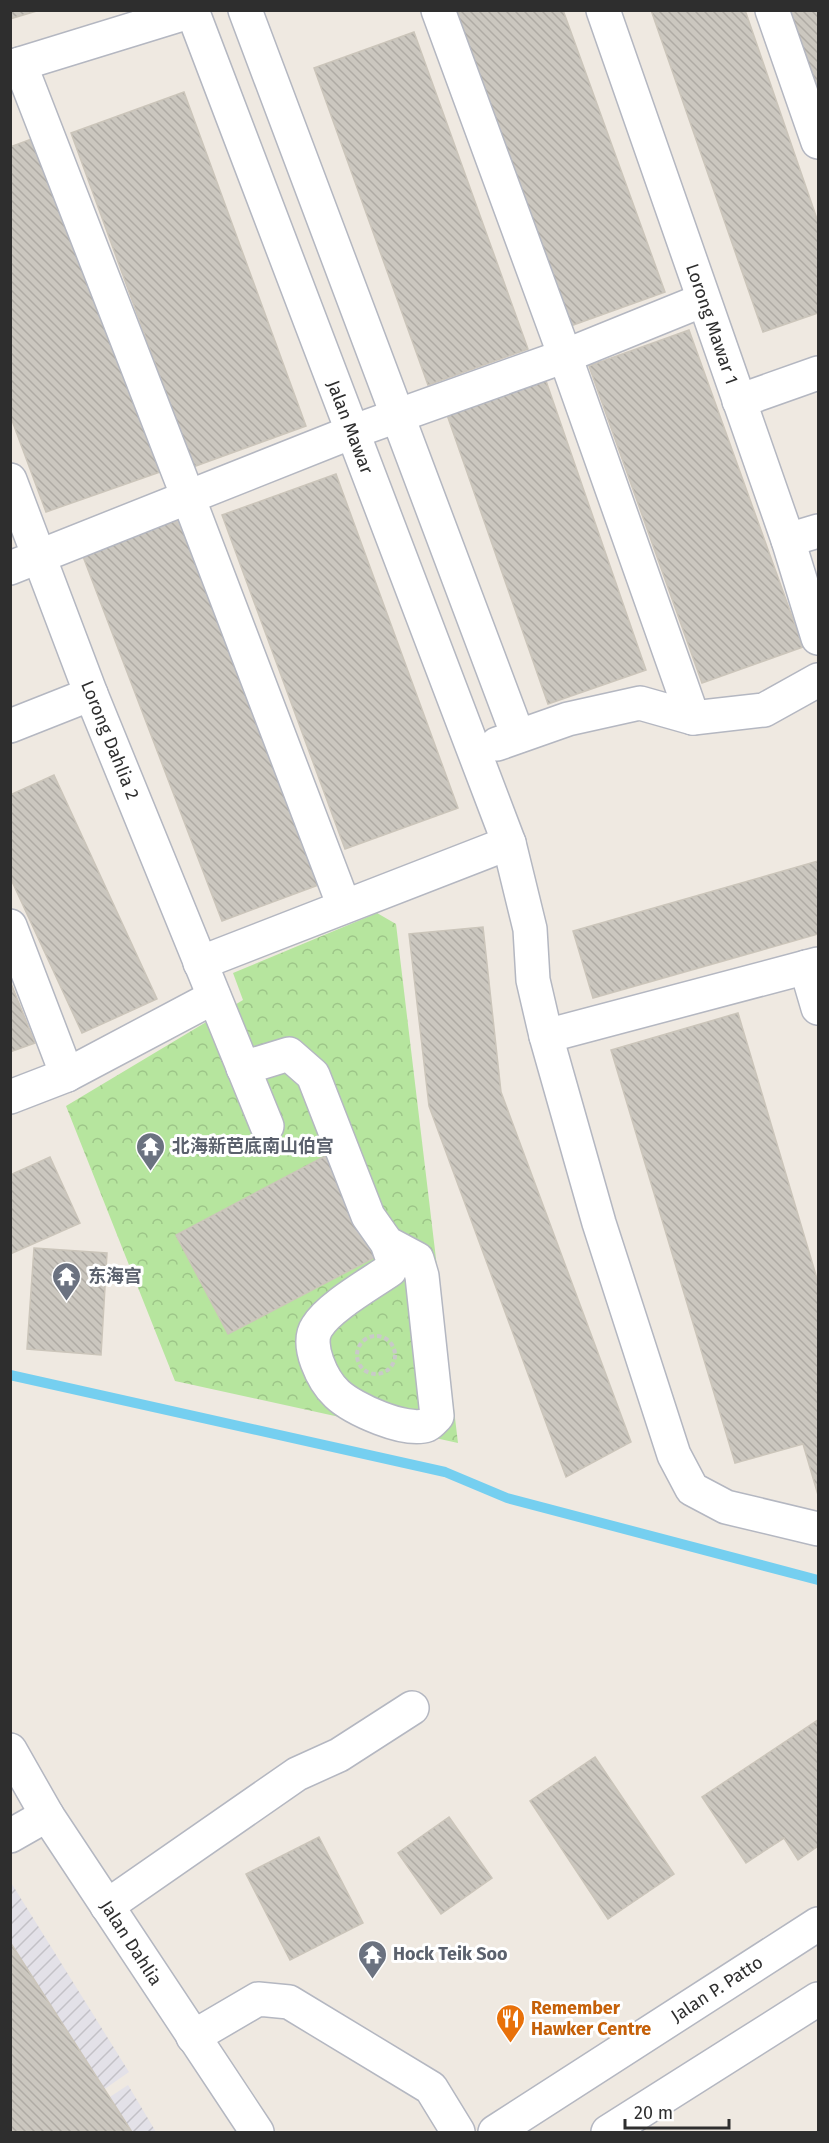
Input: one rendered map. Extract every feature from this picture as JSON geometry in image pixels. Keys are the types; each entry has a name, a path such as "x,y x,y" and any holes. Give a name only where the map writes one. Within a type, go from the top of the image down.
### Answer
{"street":[{"path":"229,10 193,14 15,66 188,497 344,906"},
{"path":"245,10 518,736"},
{"path":"438,10 565,356 693,718"},
{"name":"Lorong Mawar 1","path":"603,10 739,401 803,536 819,638"},
{"path":"772,10 819,142"},
{"name":"Jalan Mawar","path":"193,14 508,843 530,929 533,980 546,1036 599,1222 674,1455 692,1489 726,1507 819,1529"},
{"path":"25,562 352,432 565,356 703,300"},
{"path":"739,401 819,373"},
{"name":"Lorong Dahlia 2","path":"10,480 25,562 91,694 267,1126"},
{"path":"474,752 568,719 640,703 693,718 764,710 819,680"},
{"path":"10,726 91,694"},
{"path":"200,963 508,843"},
{"path":"10,926 67,1076"},
{"path":"546,1036 813,965 819,1008"},
{"path":"10,1096 67,1076 214,998"},
{"path":"243,1068 289,1054 313,1075 368,1216 387,1243 393,1260 390,1270 323,1318 315,1329 313,1341 316,1359 323,1374 337,1394 374,1416 418,1427 429,1425 437,1416 422,1276 417,1259 387,1243"},
{"path":"108,1906 297,1774 339,1755 412,1708"},
{"name":"Jalan Dahlia","path":"10,1750 47,1815 257,2133"},
{"path":"10,1836 47,1815"},
{"name":"Jalan P. Patto","path":"495,2133 819,1924"},
{"path":"608,2133 819,1999"},
{"path":"193,2037 258,2000 289,2002 430,2088 458,2133"}],"path":[{"path":"374,1335 389,1341 393,1346 395,1357 390,1369 378,1374 365,1370 360,1365 357,1354 364,1340 374,1335"}],"shaded area":[{"path":"10,1881 129,2072 43,2132 11,2132"},
{"path":"128,2085 156,2132 57,2132"}],"green space":[{"path":"377,913 396,924 458,1443 175,1381 66,1106 243,1000 233,973"}],"building":[{"path":"10,10 40,10 10,19"},
{"path":"453,10 563,10 665,292 565,328"},
{"path":"651,10 745,10 818,222 818,313 763,332"},
{"path":"783,10 818,10 818,114"},
{"path":"414,32 528,349 428,385 314,68"},
{"path":"184,92 306,426 193,467 71,133"},
{"path":"37,137 160,472 46,512 10,415 10,147"},
{"path":"689,330 803,647 702,683 589,366"},
{"path":"545,378 646,670 548,704 446,412"},
{"path":"336,474 458,808 345,849 222,515"},
{"path":"178,509 321,884 222,921 79,546"},
{"path":"54,775 157,999 82,1033 10,877 10,795"},
{"path":"818,861 818,934 593,998 573,931"},
{"path":"483,927 501,1092 631,1442 566,1477 429,1106 409,934"},
{"path":"10,981 35,1043 10,1052"},
{"path":"738,1013 818,1282 818,1495 803,1444 735,1463 611,1050"},
{"path":"329,1154 381,1254 228,1334 176,1235"},
{"name":"东海宫","path":"50,1157 80,1223 10,1254 10,1175"},
{"name":"东海宫","path":"34,1248 107,1253 101,1355 27,1349"},
{"path":"818,1720 818,1846 798,1860 784,1838 746,1863 702,1797"},
{"path":"595,1757 674,1874 608,1919 530,1801"},
{"path":"449,1817 492,1878 441,1914 398,1853"},
{"path":"319,1837 363,1923 290,1960 246,1874"},
{"path":"10,1942 132,2132 10,2132"}],"waterway":[{"path":"10,1375 445,1472 507,1498 818,1580"}],"place":[{"name":"北海新芭底南山伯宫","path":"151,1172"},
{"name":"东海宫","path":"67,1302"},
{"name":"Hock Teik Soo","path":"372,1980"},
{"name":"Remember Hawker Centre","path":"510,2044"}]}
